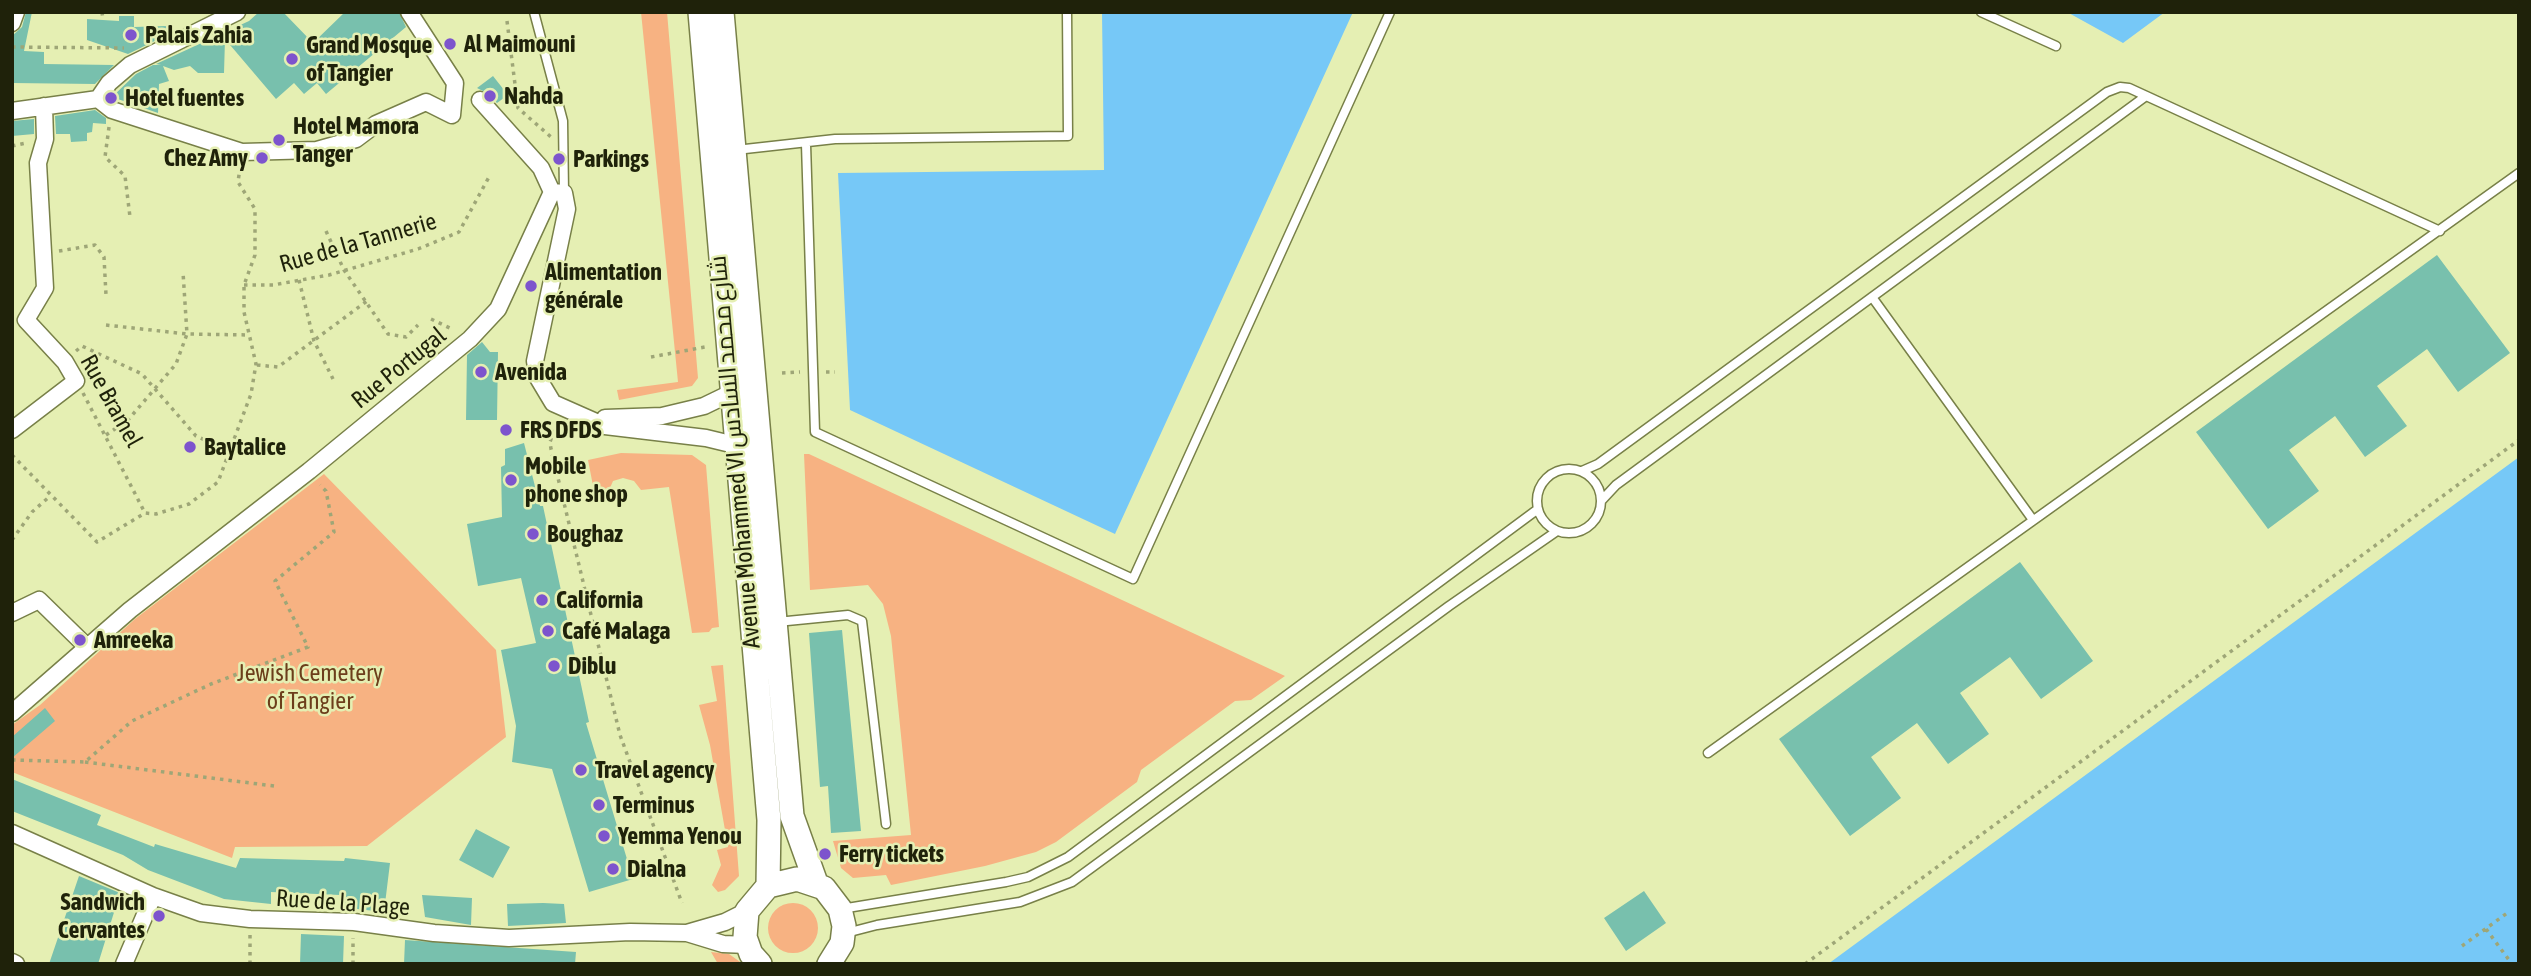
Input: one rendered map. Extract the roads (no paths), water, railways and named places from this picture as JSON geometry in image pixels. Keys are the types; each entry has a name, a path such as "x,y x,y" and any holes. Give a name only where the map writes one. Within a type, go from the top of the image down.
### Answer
{"main road":[{"name":"Avenue Mohammed VI شارع محمد السادس","path":"700,12 735,391 769,820 768,886"},
{"name":"Avenue Mohammed VI شارع محمد السادس","path":"722,12 792,816 816,883"},
{"path":"753,954 744,928 747,911 768,886 797,878 816,883 830,894 840,909 844,934 838,951 829,964"}],"street":[{"path":"12,23 16,12"},
{"path":"98,99 109,83 130,65 237,12"},
{"path":"12,111 98,99 112,110 242,152 317,150 356,139 376,124 426,102 452,115 455,83 410,12"},
{"path":"480,100 541,169 567,209 535,361 543,390 552,403 561,408 592,414 662,416 704,406 735,391"},
{"name":"Rue Bramel","path":"12,430 76,381 65,362 26,320 35,300 43,296 44,253 38,163 45,139 44,106"},
{"name":"Rue Portugal","path":"12,713 130,610 309,471 470,339 498,309 558,192"},
{"path":"592,414 605,426 706,438 739,446"},
{"path":"12,613 39,600 83,643"},
{"name":"Rue de la Plage","path":"12,833 153,896 201,913 250,919 354,922 434,933 509,938 630,932 687,933"},
{"path":"124,964 153,896"},
{"path":"687,933 725,922 747,911"},
{"path":"687,933 753,954"}],"lane":[{"path":"534,12 563,121 558,192"},
{"path":"736,150 835,139 1068,136 1067,12"},
{"path":"806,144 814,432 1133,579 1390,12"},
{"path":"1981,12 2056,46"},
{"path":"1581,471 1609,456 2107,92 2120,87 2146,96 2440,231"},
{"path":"1602,500 1596,482 1581,471 1564,469 1547,477 1538,493 1538,509 1543,519 1557,531 1575,532 1584,529 1597,517 1602,500 1616,485 2146,96"},
{"path":"1709,753 2519,173"},
{"path":"1872,297 2032,520"},
{"path":"840,909 1028,877 1068,857 1538,509"},
{"path":"844,934 877,925 1020,902 1072,882 1449,606 1557,531"},
{"path":"774,622 848,615 862,621 886,824"}],"water":[{"path":"1102,12 1353,12 1115,534 850,410 838,173 1104,170"},
{"path":"2067,12 2165,12 2123,43"},
{"path":"2519,457 2519,964 1828,964"}],"place":[{"name":"Palais Zahia","path":"131,35"},
{"name":"Al Maimouni","path":"450,44"},
{"name":"Grand Mosque of Tangier","path":"292,59"},
{"name":"Nahda","path":"490,96"},
{"name":"Hotel fuentes","path":"111,98"},
{"name":"Hotel Mamora Tanger","path":"279,140"},
{"name":"Chez Amy","path":"262,158"},
{"name":"Parkings","path":"559,159"},
{"name":"Alimentation générale","path":"531,286"},
{"name":"Avenida","path":"481,372"},
{"name":"FRS DFDS","path":"506,430"},
{"name":"Baytalice","path":"190,447"},
{"name":"Mobile phone shop","path":"511,480"},
{"name":"Boughaz","path":"533,534"},
{"name":"California","path":"542,600"},
{"name":"Café Malaga","path":"548,631"},
{"name":"Amreeka","path":"80,640"},
{"name":"Diblu","path":"554,666"},
{"name":"Travel agency","path":"581,770"},
{"name":"Terminus","path":"599,805"},
{"name":"Yemma Yenou","path":"604,836"},
{"name":"Ferry tickets","path":"825,854"},
{"name":"Dialna","path":"613,869"},
{"name":"Sandwich Cervantes","path":"159,916"}],"park label":[{"name":"Jewish Cemetery of Tangier","path":"310,687"}]}
